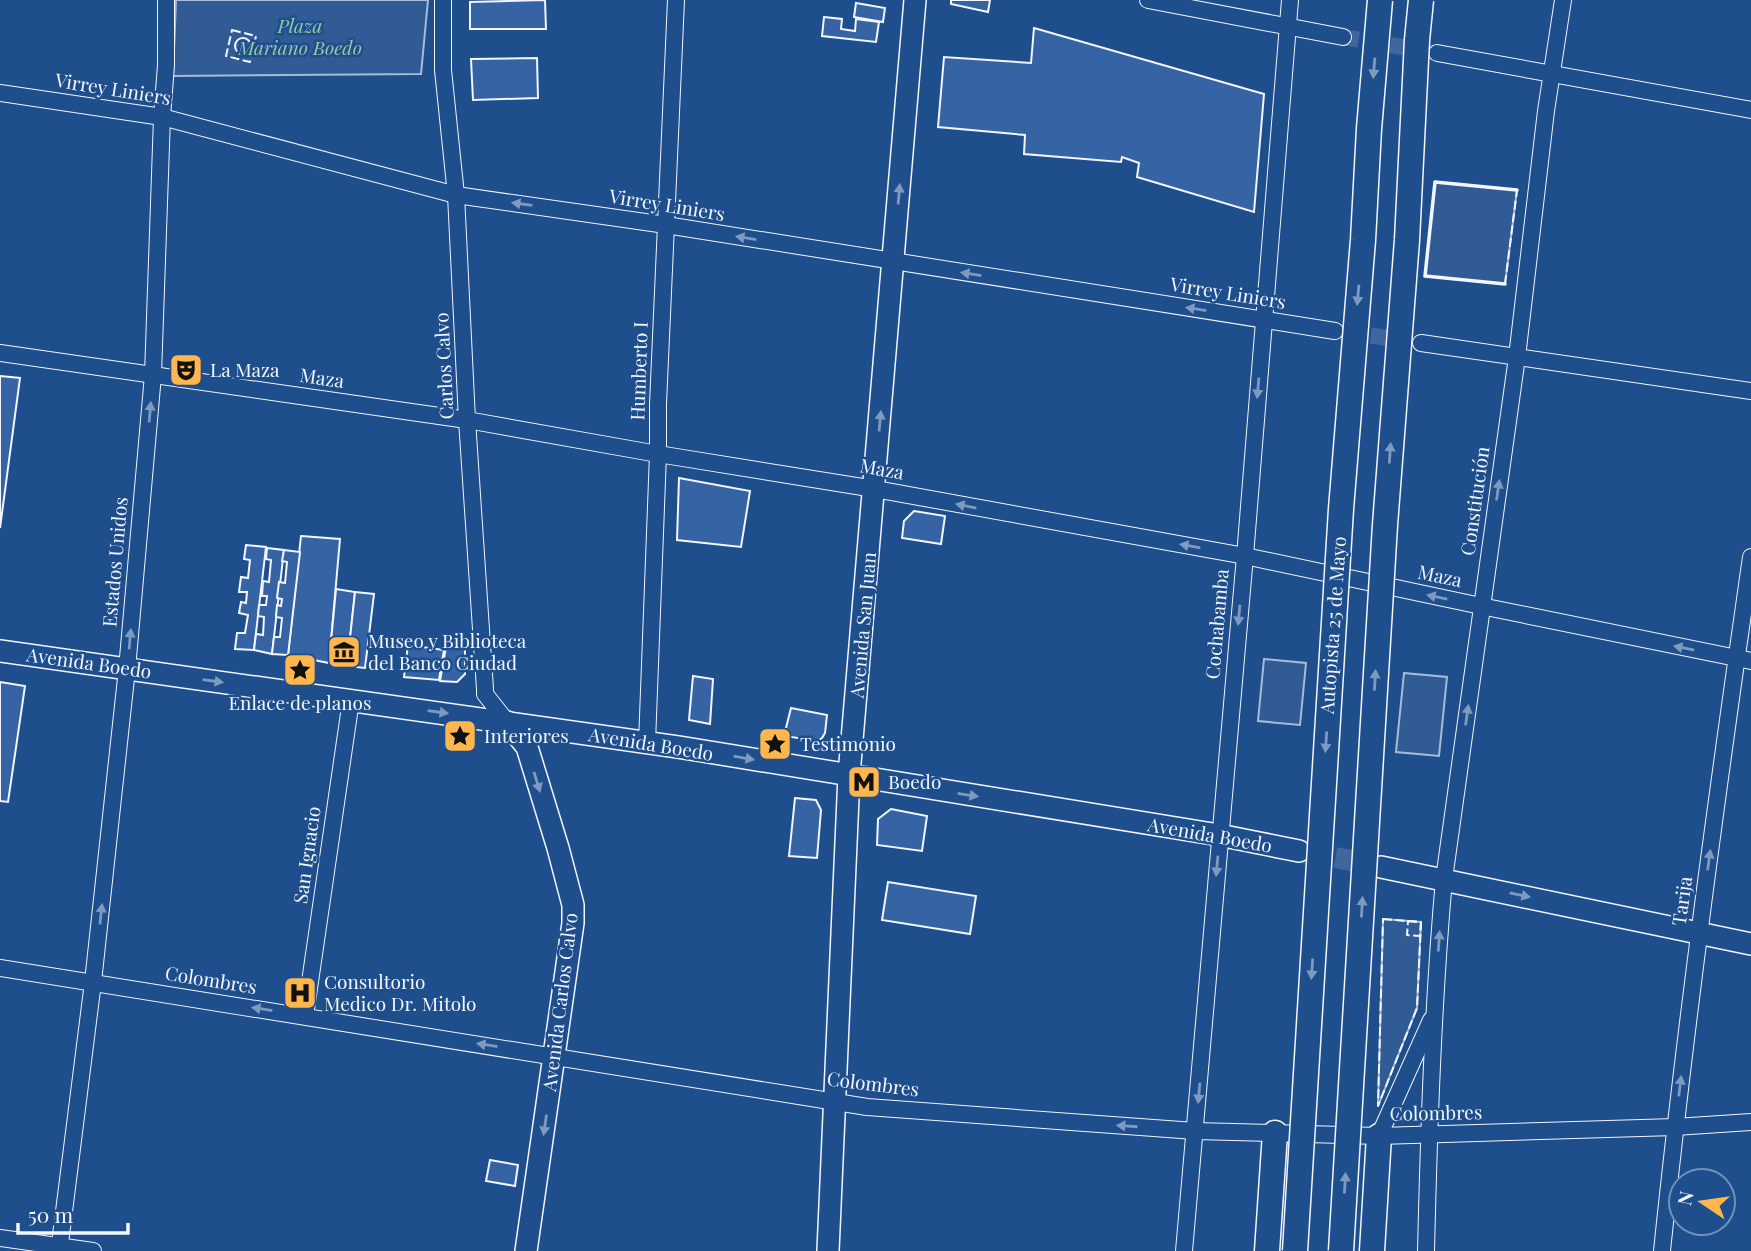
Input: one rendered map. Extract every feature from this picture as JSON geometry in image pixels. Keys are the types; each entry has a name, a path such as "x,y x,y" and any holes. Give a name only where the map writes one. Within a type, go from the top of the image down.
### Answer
{"highway":[{"name":"Autopista 25 de Mayo","path":"1295,1251 1341,509 1380,0"},
{"path":"1341,1251 1385,525 1407,240 1421,0"},
{"path":"1267,1251 1275,1133"},
{"path":"1372,1251 1379,1136"}],"main road":[{"name":"Avenida San Juan","path":"828,1251 849,775 915,0"},
{"name":"Avenida Boedo","path":"0,651 647,743 1219,835 1299,851"},
{"name":"Avenida Carlos Calvo","path":"507,722 527,747 573,905 573,923 526,1251"},
{"path":"1381,867 1751,944"}],"street":[{"name":"Estados Unidos","path":"59,1248 93,982 127,669 153,375 166,65 166,0"},
{"name":"Carlos Calvo","path":"443,0 443,69 456,195 485,694 507,722"},
{"name":"Humberto I","path":"647,743 658,404 676,0"},
{"path":"1149,0 1343,37"},
{"name":"Cochabamba","path":"1184,1251 1245,556 1290,0"},
{"name":"Constitución","path":"1426,1251 1438,942 1444,879 1517,357 1551,73 1563,0"},
{"path":"1437,53 1751,110"},
{"name":"Virrey Liniers","path":"0,93 162,117 456,195 666,225 1335,331"},
{"path":"1421,343 1751,391"},
{"name":"Maza","path":"0,353 467,420 875,489 1245,556 1744,660"},
{"name":"Tarija","path":"1662,1251 1699,933 1744,660 1751,557"},
{"name":"San Ignacio","path":"305,1016 351,700"},
{"name":"Colombres","path":"0,968 834,1102 894,1109 1195,1131 1379,1136 1675,1127 1751,1122"},
{"name":"Constitución","path":"1379,1136 1436,1009"},
{"path":"0,1238 93,1251"}],"green space":[{"name":"Plaza Mariano Boedo","path":"176,0 428,0 421,74 173,76"},
{"path":"1435,182 1517,190 1505,284 1425,276"},
{"path":"1264,659 1306,663 1300,725 1258,721"},
{"path":"1404,673 1447,677 1439,756 1396,752"},
{"path":"1383,919 1421,922 1417,1008 1378,1106"}],"building":[{"path":"545,0 546,29 470,29 470,2"},
{"path":"951,0 990,0 988,12 951,4"},
{"path":"856,3 885,8 883,22 854,17"},
{"path":"824,17 842,19 841,29 855,31 856,19 879,22 876,42 822,36"},
{"path":"1034,28 1264,94 1254,212 1137,177 1139,163 1122,157 1121,162 1024,154 1025,135 938,127 944,57 1031,63"},
{"path":"243,38 251,46 243,54 235,46"},
{"path":"537,58 538,98 473,100 471,59"},
{"path":"0,376 20,378 0,528"},
{"path":"679,478 750,491 741,547 677,540"},
{"path":"914,511 945,516 941,544 902,538 904,521"},
{"path":"301,536 340,539 329,663 288,655"},
{"path":"246,545 266,547 254,650 235,649 237,633 245,633 248,615 239,613 241,602 246,603 247,592 239,592 241,577 248,578 250,560 244,559"},
{"path":"267,548 284,550 272,654 254,650 256,634 263,635 264,617 258,616 259,605 266,605 267,596 262,596 263,581 269,582 271,560 266,559"},
{"path":"284,550 300,552 288,655 272,654 274,637 280,637 282,618 276,617 277,605 281,606 282,599 277,598 279,582 285,583 287,562 282,561"},
{"path":"336,589 355,592 347,666 329,663"},
{"path":"355,592 374,594 365,668 347,666"},
{"path":"447,641 465,644 465,674 457,682 440,681"},
{"path":"408,645 444,650 439,680 404,677"},
{"path":"693,676 713,679 710,724 689,720"},
{"path":"0,682 25,686 8,802 0,801"},
{"path":"791,708 827,715 822,738 818,741 784,736"},
{"path":"795,798 816,800 821,810 817,858 789,856"},
{"path":"891,809 927,816 922,851 877,845 878,819"},
{"path":"888,882 976,896 970,934 882,920"},
{"path":"490,1160 518,1165 515,1186 486,1181"}],"tunnel":[{"path":"1343,37 1437,53"},
{"path":"1347,332 1408,341"},
{"path":"1305,852 1380,866"}],"fence":[{"path":"232,30 256,36 250,62 226,56 232,30"},
{"path":"1505,284 1517,190"},
{"path":"1383,919 1421,922 1417,1008 1378,1106 1383,919"},
{"path":"1408,921 1421,922 1420,936 1407,935 1408,921"}],"wall":[{"path":"1505,284 1425,276 1435,182 1517,190"}],"place":[{"name":"La Maza","path":"186,370"},
{"name":"Museo y Biblioteca del Banco Ciudad","path":"344,652"},
{"name":"Enlace de planos","path":"300,670"},
{"name":"Interiores","path":"460,736"},
{"name":"Testimonio","path":"775,744"},
{"name":"Boedo","path":"864,782"},
{"name":"Consultorio Medico Dr. Mitolo","path":"300,993"}]}
